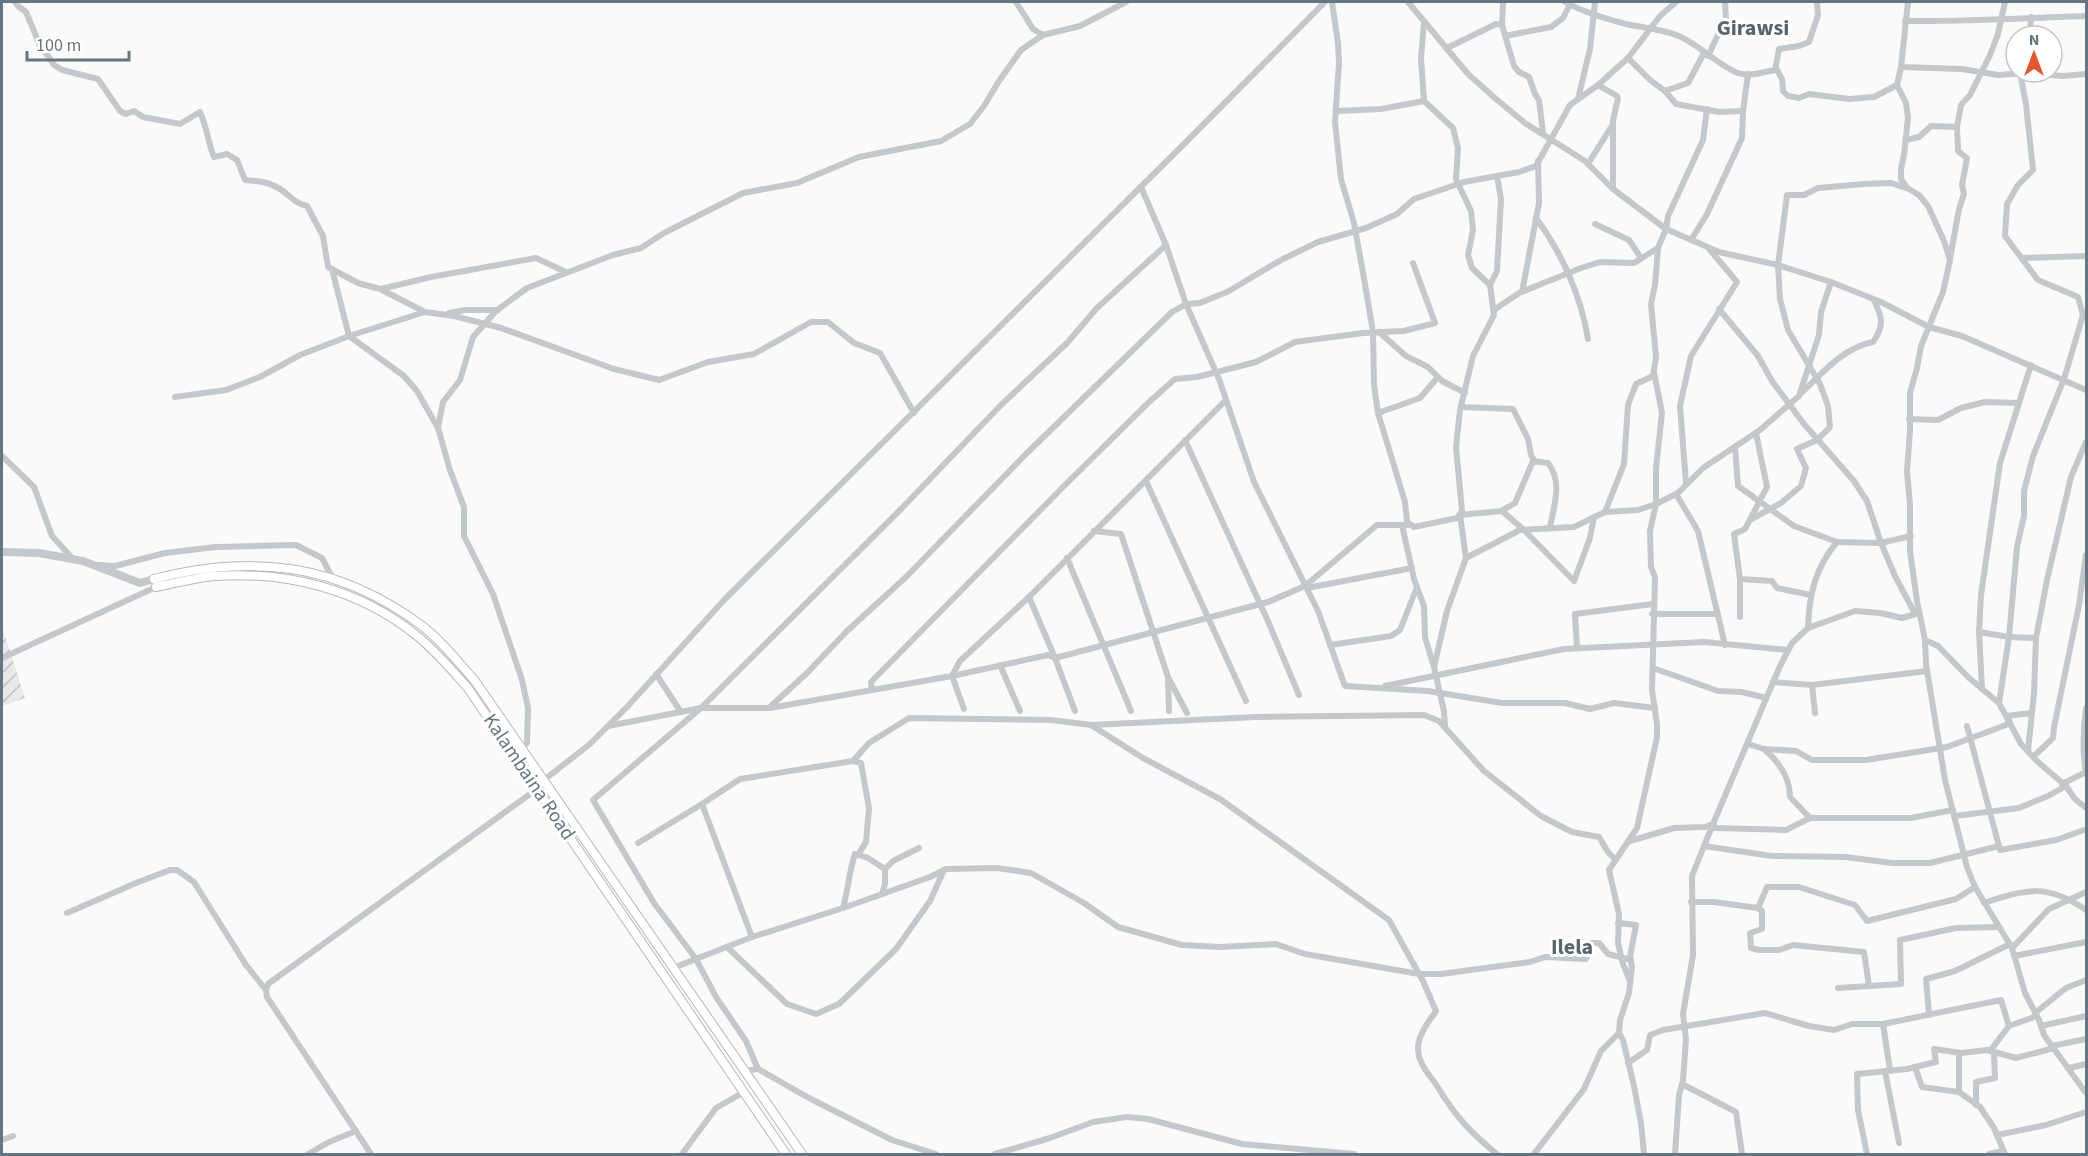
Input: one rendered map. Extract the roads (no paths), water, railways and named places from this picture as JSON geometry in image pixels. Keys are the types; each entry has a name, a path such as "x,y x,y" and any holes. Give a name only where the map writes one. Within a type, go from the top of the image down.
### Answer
{"main road":[{"path":"155,583 192,571 235,567 292,569 332,577 367,592 422,626 475,681 802,1155"},
{"name":"Kalambaina Road","path":"155,583 214,576 291,579 329,587 363,601 416,634 467,687 786,1155"}],"street":[{"path":"15,2 26,12 39,43 54,65 62,70 98,79 120,111 126,114 134,111 143,117 180,124 200,112 214,157 227,154 237,160 245,180 265,182 282,190 296,204 307,206 323,236 328,267 358,283 380,289 424,312 484,324 614,369 659,380 708,362 754,354 811,322 828,322 854,343 880,353 914,413"},
{"path":"1016,2 1033,29 1043,35"},
{"path":"438,428 443,402 460,380 473,337 498,309 527,288 613,255 641,248 664,233 743,194 797,183 859,157 941,141 970,124 1021,50 1043,35 1080,26 1126,2"},
{"path":"371,1155 267,997 268,984 537,789 544,780 590,744 725,598 914,413 1325,2"},
{"path":"1332,2 1338,43 1336,141 1341,179 1355,231 1376,332 1374,385 1378,414 1405,502 1412,568 1424,606 1425,637 1444,711 1444,727"},
{"path":"1408,2 1468,74 1496,99 1525,123 1588,164 1613,189 1666,229 1719,252 1778,265 1831,282 1874,299 1929,327 1962,336 2086,390"},
{"path":"1503,2 1502,25 1514,66 1519,72 1529,77 1539,100 1543,133"},
{"path":"1578,99 1590,48 1594,2"},
{"path":"770,708 906,577 1172,312 1186,304 1200,303 1229,291 1281,260 1318,242 1355,231 1397,214 1414,199 1459,184 1519,172 1536,166 1570,105 1598,85 1628,58 1651,27 1676,2"},
{"path":"1665,91 1688,83 1726,18 1725,2"},
{"path":"1817,2 1818,15 1809,42 1799,46 1779,48 1776,68 1782,79 1783,91 1788,96 1799,98 1809,94 1849,99 1874,97 1897,85"},
{"path":"1907,189 1901,179 1901,169 1908,118 1906,103 1897,85 1908,2"},
{"path":"2005,2 1998,34 1990,55 1970,95 1961,105 1957,127 1958,151 1967,158 1962,185 1964,194 1943,292 1921,345 1910,393 1907,471 1911,505 1910,551 1945,780 1964,856 1975,887 2011,946 2025,993 2044,1035 2086,1093"},
{"path":"1505,36 1551,27 1563,18 1567,3 1626,24 1651,27 1683,38 1737,72 1748,75 1776,68"},
{"path":"1905,21 1965,22 2086,16"},
{"path":"2031,17 2031,24"},
{"path":"1424,22 1421,90 1424,101 1453,128 1458,148 1456,178 1471,211 1473,230 1468,255 1472,268 1491,285"},
{"path":"1447,48 1496,24 1502,25"},
{"path":"1628,58 1676,104 1719,112 1743,111"},
{"path":"1901,67 1962,69 2004,74"},
{"path":"2064,76 2086,74"},
{"path":"1691,240 1707,214 1742,138 1748,75"},
{"path":"1999,704 2009,637 2017,547 2024,516 2024,491 2033,456 2064,379 2083,315 2078,297 2038,280 2005,236 2007,204 2018,185 2033,170 2023,84"},
{"path":"1598,85 1617,96 1618,99 1613,124 1613,189"},
{"path":"1336,111 1381,109 1424,101"},
{"path":"1630,981 1618,943 1619,914 1609,870 1637,828 1658,724 1652,690 1652,614 1655,577 1651,567 1650,531 1656,504 1656,468 1662,413 1654,372 1655,342 1651,313 1658,248 1666,229 1668,216 1703,140 1707,110"},
{"path":"1588,164 1613,124"},
{"path":"1906,140 1919,137 1931,126 1957,127"},
{"path":"1522,292 1539,203 1538,160"},
{"path":"1434,667 1447,612 1466,558 1460,515 1462,507 1456,447 1461,408 1473,356 1494,315 1491,285 1497,271 1501,199 1497,176"},
{"path":"1750,520 1781,503 1801,486 1806,468 1797,449 1817,440 1830,427 1828,406 1817,379 1788,330 1780,298 1778,265 1787,195 1804,195 1818,188 1864,184 1891,183 1907,189 1919,195 1928,206 1950,260"},
{"path":"1141,187 1166,245 1186,304 1216,373 1254,482 1318,611 1345,686 1440,693 1502,703 1564,704 1590,709 1614,704 1655,708"},
{"path":"1536,218 1552,240 1567,273 1583,312 1588,339"},
{"path":"1595,224 1629,240 1641,258"},
{"path":"936,1155 892,1140 758,1069 746,1041 716,997 696,959 654,903 593,800 701,708 901,509 1001,405 1067,343 1097,309 1166,245"},
{"path":"1686,483 1680,406 1691,356 1737,282 1707,247"},
{"path":"1494,310 1522,292 1567,273 1600,262 1634,263 1658,248"},
{"path":"2022,258 2086,256"},
{"path":"380,289 431,277 536,258 566,272"},
{"path":"872,689 871,682 1148,403 1175,379 1216,373 1256,362 1295,342 1376,332 1404,331 1435,323 1413,263"},
{"path":"332,268 349,336 404,376 417,391 438,428 464,507 464,536 493,594 522,680 528,708 527,743 513,754"},
{"path":"1800,394 1819,335 1821,312 1831,282"},
{"path":"1466,558 1524,530 1574,527 1605,512 1638,510 1676,494 1703,468 1756,433 1791,405 1840,356 1857,345 1873,342 1879,334 1882,318 1874,299"},
{"path":"442,314 465,310 498,309"},
{"path":"1719,309 1758,356 1772,381 1817,440 1854,482 1867,501 1881,543 1913,610 1919,613"},
{"path":"175,397 226,390 260,377 300,355 349,336 424,312"},
{"path":"1376,332 1406,356 1428,367 1438,377 1465,393"},
{"path":"1982,689 1979,632 1981,595 1996,484 2000,463 2031,365"},
{"path":"1605,512 1624,464 1628,405 1636,384 1653,376 1654,372"},
{"path":"1378,414 1420,398 1438,377"},
{"path":"964,709 952,676 960,661 1029,597 1226,400"},
{"path":"1909,419 1938,420 1961,408 1985,402 2018,403"},
{"path":"1461,408 1513,409 1528,439 1535,462"},
{"path":"1740,617 1740,579 1734,534 1745,529 1767,487 1756,433"},
{"path":"1185,440 1299,695"},
{"path":"2030,754 2036,638 2071,477 2086,442"},
{"path":"1735,447 1738,486 1794,526 1837,542 1881,543 1911,536"},
{"path":"2,456 34,486 52,536 73,559"},
{"path":"1500,512 1515,503 1533,461 1548,463 1555,472 1557,492 1550,527"},
{"path":"1146,481 1246,701"},
{"path":"1676,494 1698,531 1725,645"},
{"path":"1306,587 1377,525 1414,527 1447,521 1460,515 1502,511 1575,581 1590,538 1594,518"},
{"path":"1094,531 1121,534 1168,677 1187,713"},
{"path":"1808,628 1811,595 1818,570 1837,542"},
{"path":"92,564 115,566 165,553 216,547 296,545 322,558 332,577"},
{"path":"2,552 39,553 73,559 140,583 155,583"},
{"path":"2030,754 2053,738 2079,605 2086,555"},
{"path":"1067,558 1131,711"},
{"path":"608,726 701,708 770,708 952,676 1048,655 1055,658 1260,604 1306,587 1412,568"},
{"path":"1740,579 1772,581 1777,588 1811,595"},
{"path":"2,658 155,583"},
{"path":"1330,645 1391,636 1400,630 1417,587"},
{"path":"1029,597 1075,711"},
{"path":"1577,648 1575,614 1653,604"},
{"path":"1675,1155 1686,1039 1683,1014 1693,955 1692,876 1773,682 1792,643 1808,628 1855,611 1881,613 1902,618 1919,613"},
{"path":"1652,614 1718,614"},
{"path":"1979,632 2009,637 2036,638"},
{"path":"1925,640 1938,646 1999,704 2021,744 2086,808"},
{"path":"1375,688 1564,648 1704,642 1788,650"},
{"path":"1000,665 1020,711"},
{"path":"1653,668 1718,691 1742,692 1766,698"},
{"path":"1773,682 1812,686 1927,671"},
{"path":"656,674 681,712"},
{"path":"1168,677 1169,711"},
{"path":"1812,686 1815,713"},
{"path":"1713,824 1715,828 1786,830 1810,818 1911,818 2019,808 2048,796 2086,772 2083,756 2086,708"},
{"path":"2007,719 2032,713"},
{"path":"853,761 869,743 909,718 1052,720 1090,725 1256,717 1424,715 1439,721 1484,771 1541,816 1572,831 1599,837 1615,859"},
{"path":"1748,744 1764,749 1797,751 1812,760 1866,760 1940,746 1947,747 2006,725 2007,719"},
{"path":"1090,725 1143,758 1220,799 1389,920 1419,974 1436,1011 1425,1027 1418,1048 1425,1070 1455,1114 1497,1155"},
{"path":"1967,726 2000,850 2056,840 2085,829 2086,838"},
{"path":"1764,749 1778,761 1790,786 1790,797 1810,818"},
{"path":"638,843 740,778 853,761 861,763 868,808 866,842 858,855 855,854 849,871 849,886 843,908"},
{"path":"702,804 752,937"},
{"path":"1630,841 1674,828 1705,827 1713,824"},
{"path":"1704,846 1772,856 1846,856 1892,863 1930,863 2000,846"},
{"path":"882,894 885,869 893,861 919,848"},
{"path":"858,855 868,858 885,869"},
{"path":"673,968 752,937 843,908 944,870 997,867 1031,873 1084,903 1118,927 1182,945 1220,947 1276,944 1305,954 1419,974 1441,974 1530,962 1545,957 1582,960 1586,959 1591,943 1599,943 1608,954 1631,960"},
{"path":"66,913 136,883 170,870 177,870 194,882 246,965 266,990"},
{"path":"727,947 787,1004 816,1014 839,1004 896,949 930,901 944,870"},
{"path":"1758,908 1767,887 1799,888 1855,904 1867,921 1956,899 1975,887"},
{"path":"1984,903 2020,891 2045,891 2072,899 2086,910"},
{"path":"1929,1015 1926,979 1955,971 2011,946 2049,909 2086,892"},
{"path":"1691,902 1714,902 1758,908 1762,911 1762,929 1750,933 1751,948 1759,951 1779,951 1793,945 1864,952 1869,986"},
{"path":"1618,923 1636,925 1629,993 1620,1020 1619,1033 1623,1040 1641,1123 1644,1155"},
{"path":"1838,987 1901,984 1899,940 1956,928 1999,927"},
{"path":"2014,956 2086,942"},
{"path":"1976,1105 1976,1082 1995,1078 1992,1052 2009,1026 2036,1014 2066,988 2086,980"},
{"path":"1628,1063 1647,1050 1650,1035 1664,1029 1765,1014 1834,1030 1852,1024 1883,1024 2001,1000 2009,1026"},
{"path":"2041,1026 2086,1016"},
{"path":"1883,1024 1899,1143"},
{"path":"1534,1155 1584,1089 1601,1051 1619,1033"},
{"path":"1867,1155 1858,1110 1857,1074 1936,1062 1934,1049 1959,1053 1992,1052 2016,1058 2086,1039"},
{"path":"1959,1053 1959,1092"},
{"path":"2069,1068 2086,1064"},
{"path":"1915,1067 1922,1087 1959,1092 1980,1107 1997,1135 2004,1153 1989,1155"},
{"path":"744,1071 758,1069"},
{"path":"1682,1084 1736,1112 1742,1155"},
{"path":"681,1155 716,1108 744,1092"},
{"path":"1997,1135 2046,1125 2086,1112"},
{"path":"995,1155 1093,1122 1127,1117 1148,1119 1242,1144 1354,1155"},
{"path":"308,1155 329,1142 356,1131"},
{"path":"2,1140 13,1136"}],"district":[{"name":"Girawsi","path":"1753,28"},
{"name":"Ilela","path":"1572,947"}]}
